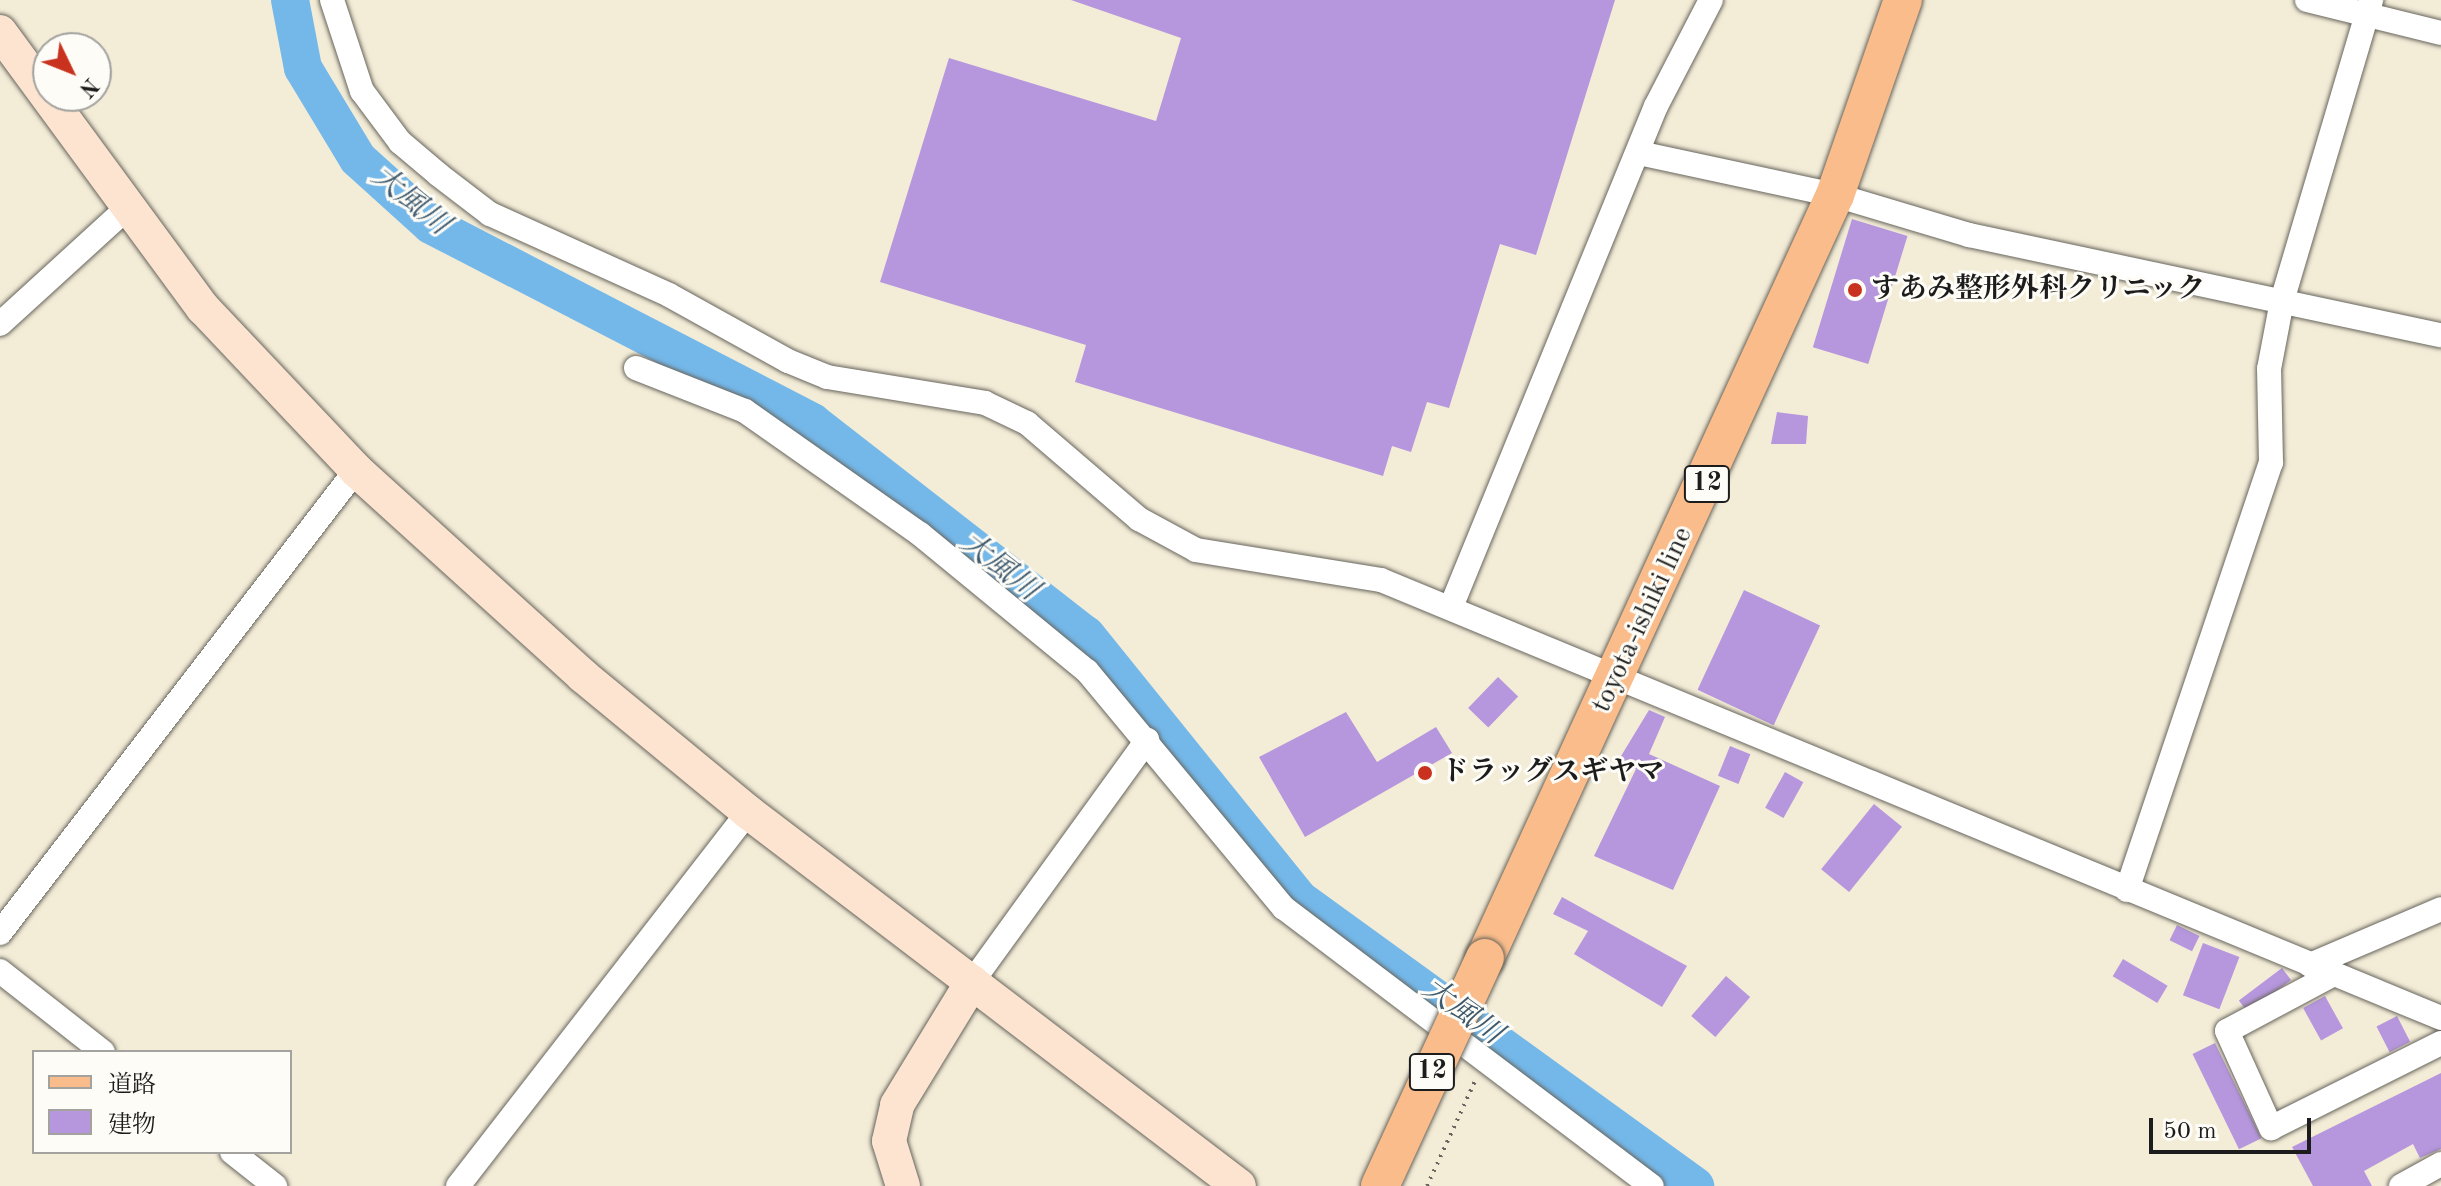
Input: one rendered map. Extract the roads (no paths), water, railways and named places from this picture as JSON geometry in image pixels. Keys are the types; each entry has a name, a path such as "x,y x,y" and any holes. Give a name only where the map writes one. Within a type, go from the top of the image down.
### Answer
{"main road":[{"name":"toyota-ishiki line","path":"1380,1186 1835,195 1903,0"}],"street":[{"path":"332,0 362,91 400,142 490,214 827,377 940,391 1005,412 1139,519 1196,550 1381,580 1618,672 2127,890 2441,1018"},
{"path":"1451,607 1639,153 1711,0"},
{"path":"2307,0 2369,8 2441,33"},
{"path":"2127,890 2271,463 2269,369 2282,301 2369,8"},
{"path":"0,32 125,210 203,308 356,470 748,812 1239,1186"},
{"path":"1639,153 1835,195 1969,235 2441,335"},
{"path":"0,324 125,210"},
{"path":"636,368 745,411 838,471 1087,671 1284,908 1652,1186"},
{"path":"0,933 356,470"},
{"path":"903,1186 889,1141 897,1105 972,982 1147,740"},
{"path":"458,1186 748,812"},
{"path":"2310,965 2441,909"},
{"path":"0,971 100,1050"},
{"path":"2334,974 2227,1031 2271,1128 2441,1043"},
{"path":"235,1154 275,1186"},
{"path":"2401,1186 2441,1164"}],"waterway":[{"name":"大風川","path":"290,0 303,68 358,159 431,225 812,422 1086,635 1300,900 1695,1186"}],"place":[{"name":"すあみ整形外科クリニック","path":"1855,290"},
{"name":"ドラッグスギヤマ","path":"1425,773"}]}
